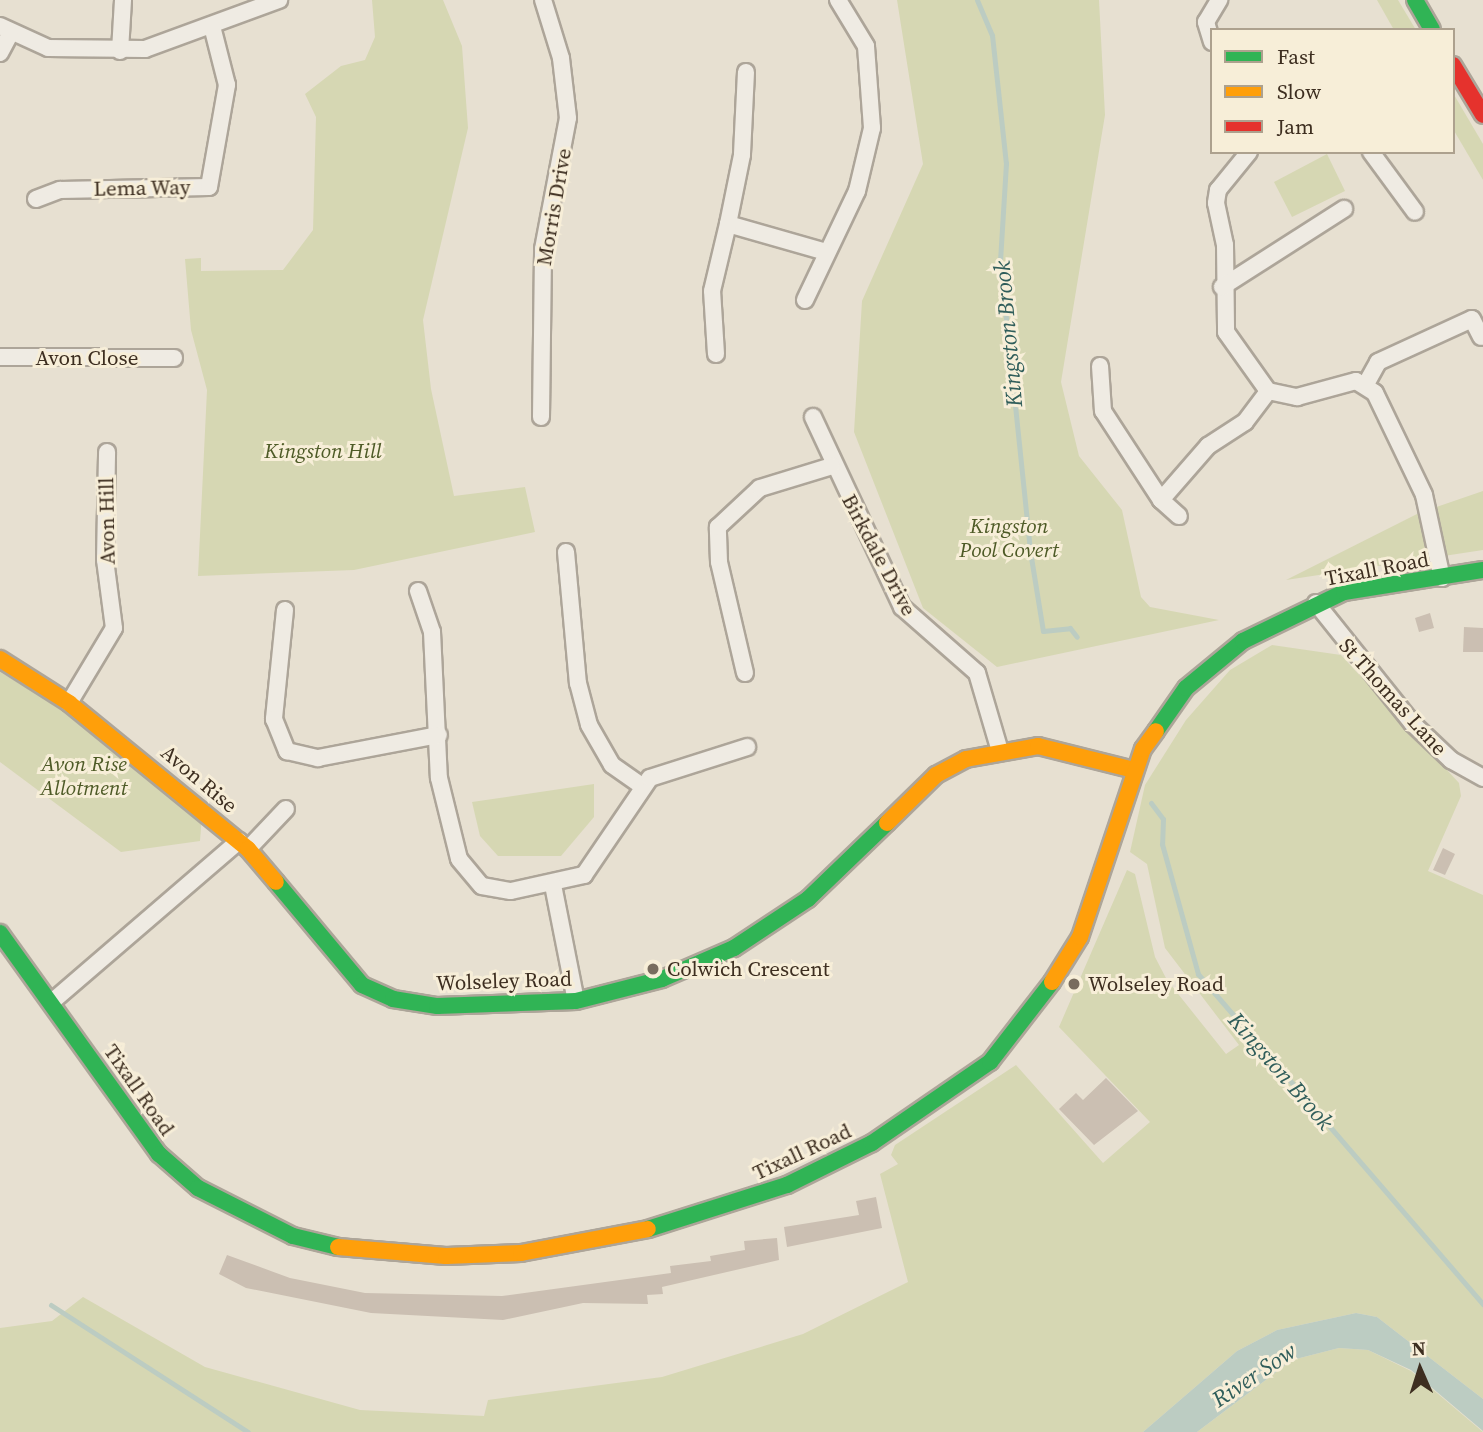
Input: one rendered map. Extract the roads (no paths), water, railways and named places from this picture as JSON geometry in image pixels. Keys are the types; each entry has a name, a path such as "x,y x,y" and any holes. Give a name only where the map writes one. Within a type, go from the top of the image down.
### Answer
{"street":[{"path":"120,51 123,0"},
{"path":"0,52 5,30 48,48 120,51 168,44 279,0"},
{"name":"Morris Drive","path":"541,418 543,249 568,118 561,58 543,0"},
{"path":"805,300 856,191 872,128 866,46 838,0"},
{"path":"1210,35 1206,22 1219,0"},
{"path":"1415,0 1431,28"},
{"name":"Lema Way","path":"36,199 60,190 209,187 227,85 212,26"},
{"path":"1455,67 1477,90 1483,115"},
{"path":"716,354 712,291 742,155 746,72"},
{"path":"1247,154 1218,190 1226,332 1268,391 1297,397 1345,382 1366,384 1383,402 1424,495 1442,578"},
{"path":"1372,154 1415,212"},
{"path":"1222,287 1345,209"},
{"path":"728,224 826,252"},
{"path":"1366,384 1378,362 1472,319 1481,337"},
{"name":"Avon Close","path":"0,358 174,358"},
{"path":"1100,366 1103,411 1161,500 1179,516"},
{"path":"1161,500 1208,446 1245,422 1268,391"},
{"name":"Birkdale Drive","path":"813,417 832,466 902,607 977,673 1000,751"},
{"name":"Avon Hill","path":"69,703 114,628 105,560 107,452"},
{"path":"745,673 719,562 718,527 760,488 832,466"},
{"path":"566,552 582,704 612,765 642,786"},
{"name":"Tixall Road","path":"0,933 54,1000 128,1119 159,1154 198,1188 293,1236 342,1248 446,1256 602,1241 787,1185 881,1137 990,1062 1037,1007 1080,937 1135,770 1186,688 1243,641 1316,603 1344,592 1483,570"},
{"path":"418,591 432,632 439,778 465,870 495,890 553,885 584,875 598,862 642,786 662,770 747,747"},
{"name":"St Thomas Lane","path":"1316,603 1412,723 1451,760 1483,778"},
{"path":"285,610 274,719 287,751 318,758 439,735"},
{"name":"Avon Rise","path":"0,659 69,703 244,845 54,1000"},
{"name":"Wolseley Road","path":"244,845 279,878 352,975 377,993 437,1006 576,1001 662,979 744,943 849,865 936,775 1000,751 1058,748 1135,770"},
{"path":"244,845 286,809"},
{"path":"553,885 576,1001"}],"water":[{"name":"River Sow","path":"1356,1313 1377,1317 1483,1399 1483,1431 1411,1370 1368,1350 1339,1348 1292,1360 1197,1432 1143,1432 1237,1351 1277,1330"}],"waterway":[{"name":"Kingston Brook","path":"977,0 992,35 1006,163 1000,260 1030,551 1043,631 1070,628 1077,637"},
{"name":"Kingston Brook","path":"1151,803 1163,819 1162,844 1198,974 1483,1304"},
{"path":"51,1305 248,1432"}],"place":[{"name":"Colwich Crescent","path":"653,969"},
{"name":"Wolseley Road","path":"1074,984"}],"park label":[{"name":"Kingston Hill","path":"323,451"},
{"name":"Kingston Pool Covert","path":"1009,538"},
{"name":"Avon Rise Allotment","path":"84,776"}]}
